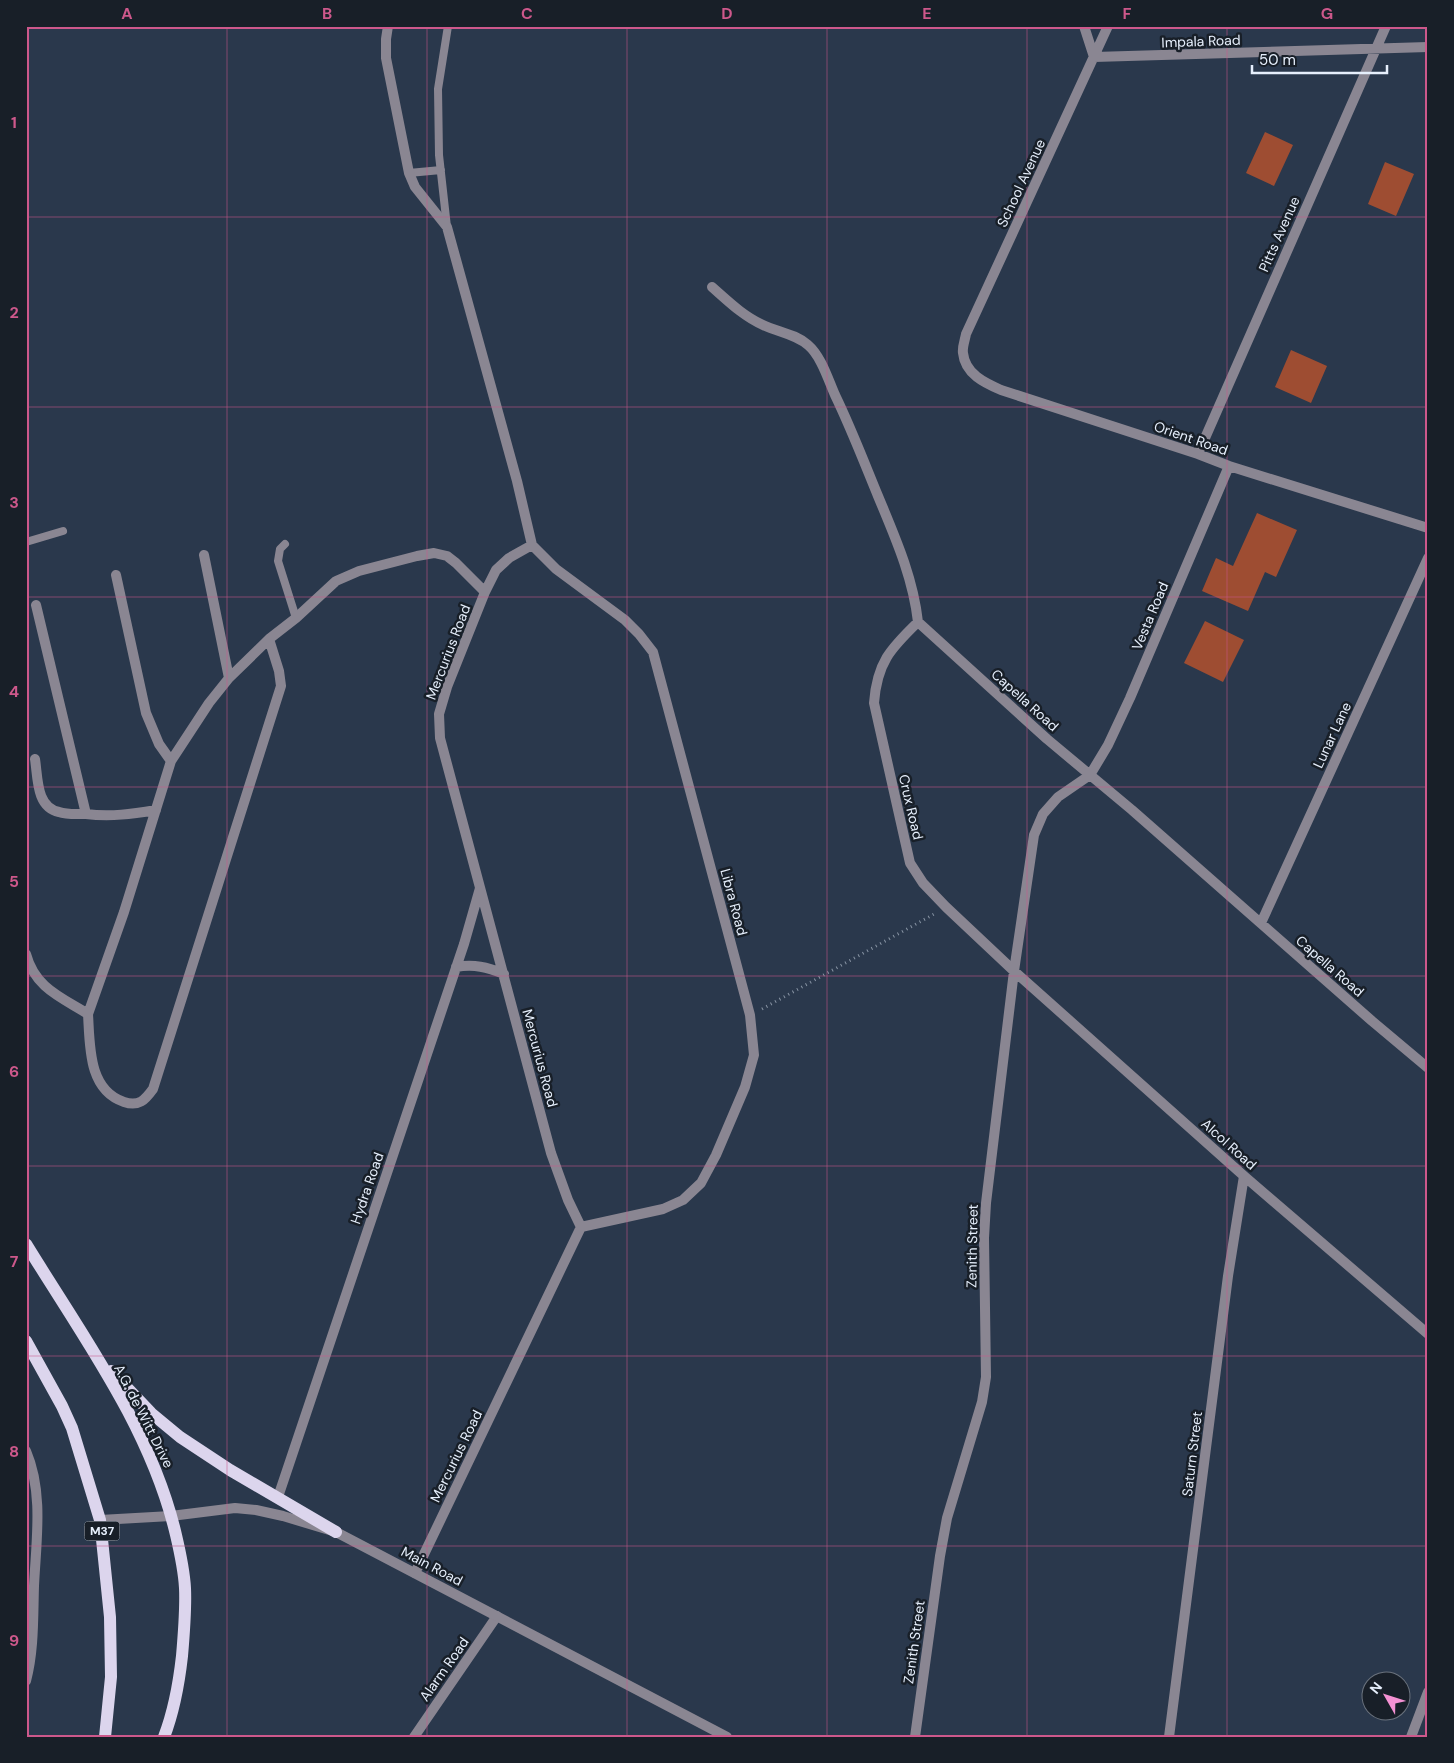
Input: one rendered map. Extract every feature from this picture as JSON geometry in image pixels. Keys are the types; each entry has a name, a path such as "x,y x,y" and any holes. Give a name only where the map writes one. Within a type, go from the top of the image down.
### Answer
{"main road":[{"name":"A.G. de Witt Drive","path":"26,1244 97,1357 132,1420 156,1469 171,1516 180,1551 185,1587 185,1631 179,1679 169,1724 164,1737"},
{"name":"M37","path":"26,1341 72,1428 100,1520 110,1617 111,1677 105,1737"},
{"path":"97,1357 136,1399 180,1437 230,1470 336,1532"}],"street":[{"path":"388,26 386,58 409,172 415,187 447,227 514,472 532,546"},
{"path":"1084,26 1094,57"},
{"name":"School Avenue","path":"963,352 966,334 1108,26"},
{"name":"Pitts Avenue","path":"1198,454 1386,26"},
{"name":"Impala Road","path":"1094,57 1428,48"},
{"path":"712,287 747,316 764,326 798,338 809,346 817,356 848,422 897,541 916,602 918,622"},
{"name":"Orient Road","path":"963,352 968,368 982,381 1001,390 1198,454 1229,466 1428,528"},
{"name":"Vesta Road","path":"1090,774 1108,745 1130,698 1229,466"},
{"name":"Mercurius Road","path":"415,1572 581,1227 568,1200 551,1153 440,738 439,714 485,592 496,570 509,558 532,546"},
{"name":"Libra Road","path":"532,546 556,569 625,620 653,652 750,1015 754,1055 745,1087 716,1155 701,1183 683,1200 663,1209 581,1227"},
{"path":"269,639 282,686 153,1089 144,1101 132,1105 115,1099 102,1086 94,1071 88,1014 124,912 171,761 209,703 229,678 269,639 296,618 336,580 417,556 434,553 452,559 485,592"},
{"path":"204,555 229,678"},
{"name":"Lunar Lane","path":"1261,924 1428,558"},
{"path":"116,575 146,714 159,744 171,761"},
{"path":"36,605 86,814"},
{"name":"Capella Road","path":"918,622 1047,739 1090,774 1428,1068"},
{"name":"Crux Road","path":"918,622 894,645 881,666 876,684 874,703 910,863 923,883 946,908 1014,971"},
{"path":"35,759 41,798 48,807 59,813 120,816 156,810"},
{"name":"Zenith Street","path":"915,1737 945,1528 982,1402 986,1377 984,1238 986,1203 1014,971 1034,835 1043,814 1058,797 1090,774"},
{"name":"Hydra Road","path":"278,1497 456,966 480,887"},
{"path":"26,954 30,967 43,986 88,1014"},
{"path":"456,966 482,966 504,974"},
{"name":"Alcol Road","path":"1014,971 1244,1176 1428,1334"},
{"name":"Saturn Street","path":"1169,1737 1228,1276 1244,1176"},
{"path":"26,1451 35,1482 38,1515 32,1640 26,1681"},
{"name":"Main Road","path":"100,1520 171,1516 234,1508 256,1510 283,1516 336,1532 727,1737"},
{"name":"Alarm Road","path":"414,1737 497,1616"},
{"path":"1411,1737 1428,1692"}],"lane":[{"path":"447,227 441,170 438,90 448,26"},
{"path":"409,172 441,170"},
{"path":"26,542 63,531"},
{"path":"285,544 280,549 278,561 296,618"}],"path":[{"path":"750,1015 946,908"}],"building":[{"path":"1265,132 1293,145 1274,186 1246,173"},
{"path":"1385,162 1414,174 1396,216 1368,204"},
{"path":"1291,350 1327,366 1311,403 1275,387"},
{"path":"1257,513 1297,530 1276,577 1265,572 1248,611 1202,591 1216,558 1233,566"},
{"path":"1205,621 1244,640 1223,682 1184,663"}]}
